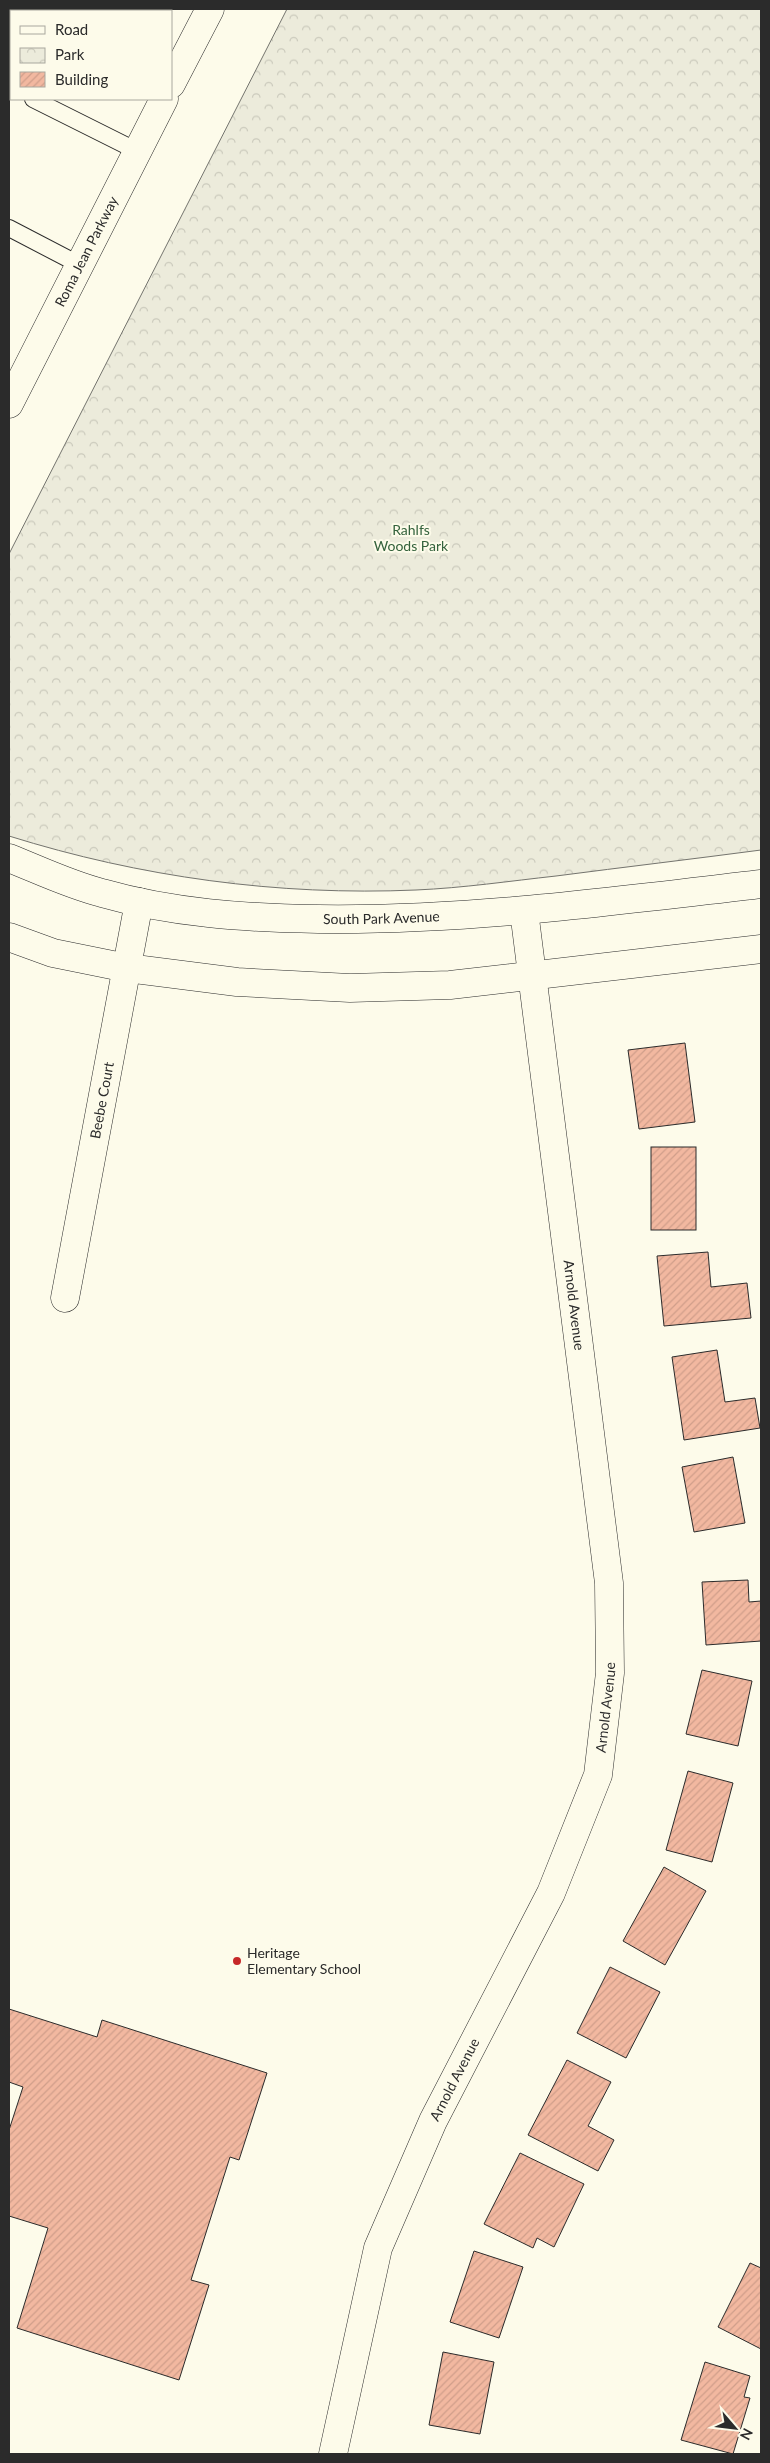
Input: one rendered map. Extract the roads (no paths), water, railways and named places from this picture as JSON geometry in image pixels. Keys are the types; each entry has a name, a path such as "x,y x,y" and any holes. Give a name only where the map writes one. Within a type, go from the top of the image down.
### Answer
{"street":[{"path":"172,82 210,9"},
{"name":"Roma Jean Parkway","path":"9,404 163,100"},
{"name":"South Park Avenue","path":"9,858 101,893 139,902 217,914 293,918 439,917 524,911 761,884"},
{"name":"Beebe Court","path":"65,1298 139,902"},
{"name":"Arnold Avenue","path":"333,2454 378,2248 433,2121 551,1894 598,1775 610,1673 610,1583 524,911"},
{"path":"9,938 54,952 127,968 237,982 350,988 450,985 761,949"}],"lane":[{"path":"35,100 137,152"},
{"path":"9,228 80,265"}],"place":[{"name":"Heritage Elementary School","path":"237,1961"}],"park label":[{"name":"Rahlfs Woods Park","path":"411,538"}]}
